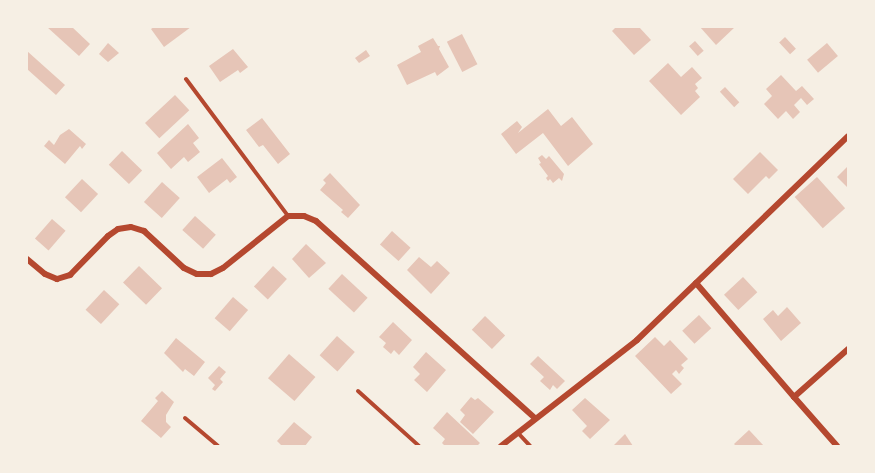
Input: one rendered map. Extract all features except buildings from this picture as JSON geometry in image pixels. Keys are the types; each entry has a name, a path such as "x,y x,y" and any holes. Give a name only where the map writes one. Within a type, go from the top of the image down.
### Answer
{"street":[{"path":"501,446 637,340 848,136"},
{"path":"27,259 45,274 57,279 70,275 108,236 118,229 131,227 144,231 183,268 197,274 211,274 223,268 288,216 304,216 316,221 535,418"},
{"path":"696,283 837,446"},
{"path":"794,398 848,349"}],"lane":[{"path":"186,79 288,216"},
{"path":"358,391 419,446"},
{"path":"185,418 218,446"},
{"path":"518,433 530,446"}]}
